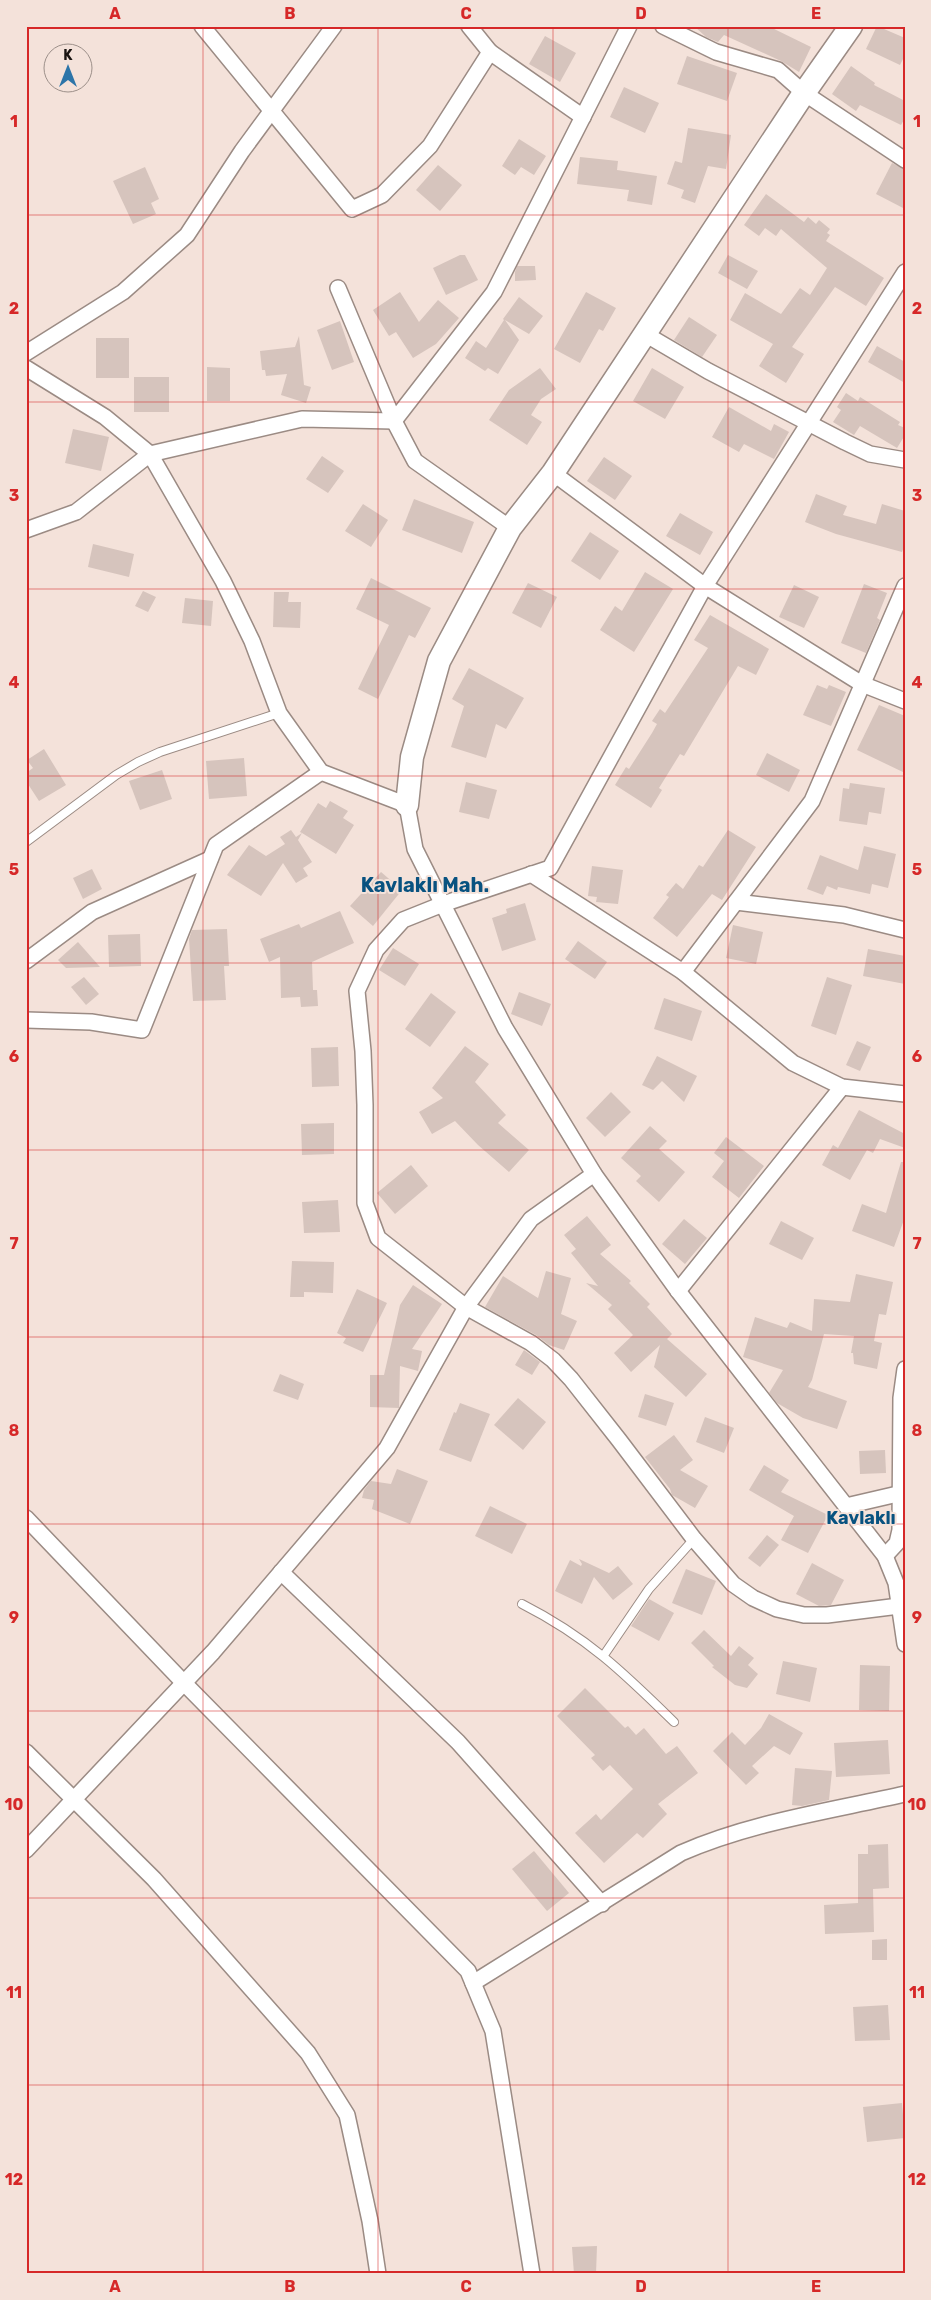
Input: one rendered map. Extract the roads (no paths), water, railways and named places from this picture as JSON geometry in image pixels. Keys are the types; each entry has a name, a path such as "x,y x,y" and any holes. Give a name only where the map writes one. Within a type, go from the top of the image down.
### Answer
{"street":[{"path":"202,26 352,209 382,195 430,146 490,52"},
{"path":"26,353 123,292 187,235 242,151 334,26"},
{"path":"469,26 490,52 583,117"},
{"path":"394,421 494,292 629,26"},
{"path":"663,26 716,52 778,70 804,93 905,160"},
{"path":"851,26 804,93 554,473 510,528 439,661 412,757 407,805 416,849 505,1028 594,1174 678,1290 885,1556 900,1583 899,1606 905,1644"},
{"path":"899,1606 827,1615 804,1614 777,1609 753,1598 733,1584 694,1539 571,1378 553,1360 531,1343 466,1307 378,1238 365,1203 363,1051 357,991 376,950 403,920 443,904 550,868 705,586 905,272"},
{"path":"338,288 394,421 415,461 510,528"},
{"path":"645,334 708,371 870,454 905,460"},
{"path":"26,368 105,417 150,454 223,581 252,641 279,713 321,772 407,805"},
{"path":"26,530 76,512 150,454 302,419 394,421"},
{"path":"554,473 705,586 862,684 905,701"},
{"path":"683,972 812,801 905,586"},
{"path":"26,1020 91,1022 142,1030 216,844 321,772"},
{"path":"26,961 92,912 210,860"},
{"path":"531,874 683,972 793,1063 842,1087 905,1094"},
{"path":"736,902 844,915 905,930"},
{"path":"678,1290 842,1087"},
{"path":"26,1850 72,1799 184,1683 387,1448 466,1307 531,1219 594,1174"},
{"path":"885,1556 897,1543 900,1530 902,1494 901,1398 905,1369"},
{"path":"846,1506 902,1494"},
{"path":"26,1518 184,1683 468,1971 493,2031 532,2274"},
{"path":"281,1572 458,1742 602,1904"},
{"path":"26,1752 154,1879 308,2053 347,2115 370,2221 378,2274"},
{"path":"473,1983 682,1854 713,1839 905,1794"}],"lane":[{"path":"26,842 116,775 138,762 160,752 279,713"},
{"path":"604,1655 649,1589 694,1539"},
{"path":"522,1604 571,1632 604,1655 674,1722"}],"district":[{"name":"Kavlaklı Mah.","path":"425,885"},
{"name":"Kavlaklı","path":"861,1518"}]}
